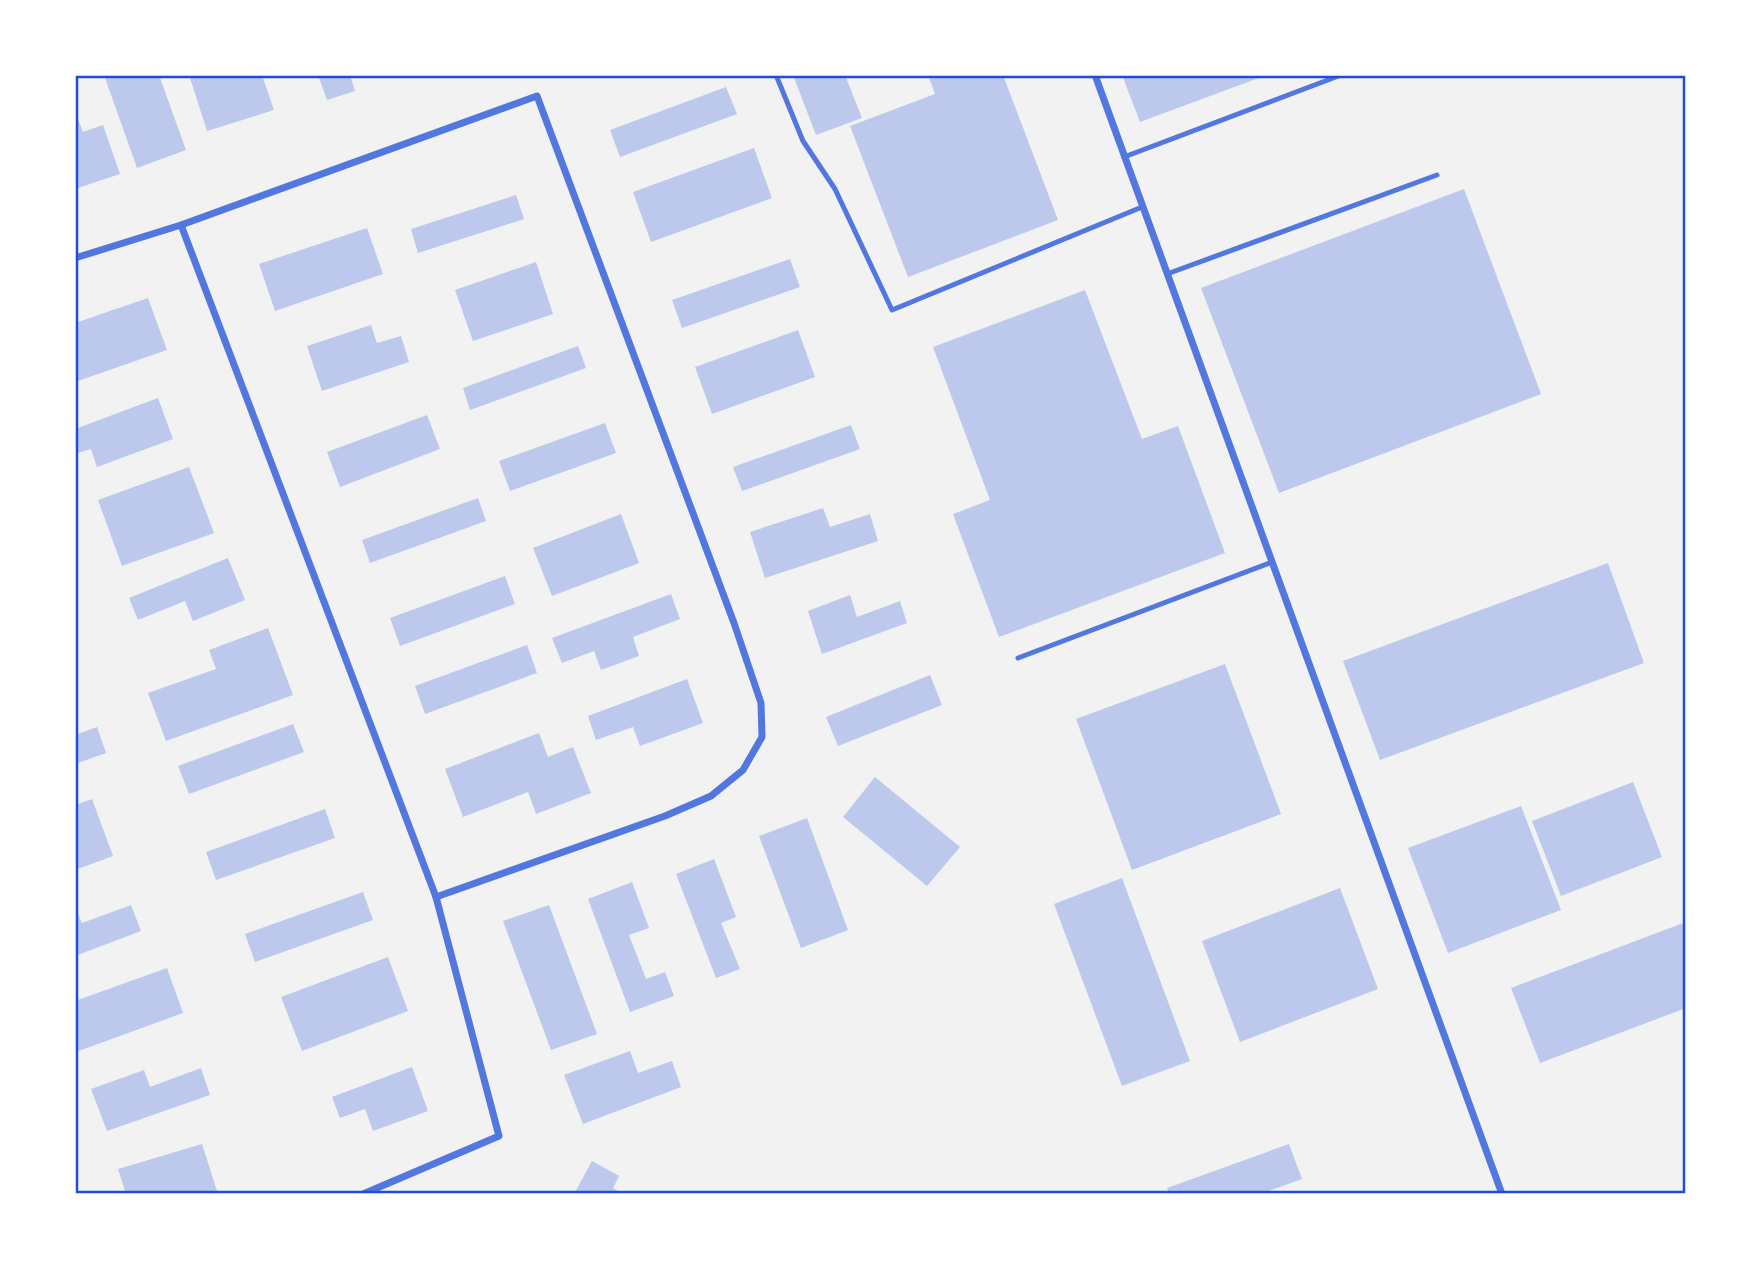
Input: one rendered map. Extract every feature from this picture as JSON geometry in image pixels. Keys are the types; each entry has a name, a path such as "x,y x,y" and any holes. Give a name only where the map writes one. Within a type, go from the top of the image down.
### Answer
{"street":[{"path":"1095,75 1502,1194"},
{"path":"75,258 181,225 537,96 734,623 761,703 762,737 743,770 711,796 665,816 436,897"},
{"path":"181,225 436,897 499,1136 363,1194"}],"lane":[{"path":"776,75 803,141 835,189 892,310 1142,207"},
{"path":"1124,157 1341,75"},
{"path":"1167,274 1437,175"},
{"path":"1018,657 1272,562"}],"building":[{"path":"104,75 159,75 186,150 137,168"},
{"path":"189,75 262,75 274,110 207,131"},
{"path":"318,75 350,75 355,91 327,100"},
{"path":"793,75 845,75 862,118 816,135"},
{"path":"928,75 1003,75 1058,220 908,277 850,126 935,94"},
{"path":"1122,75 1264,75 1264,76 1140,122"},
{"path":"726,87 737,114 620,157 610,130"},
{"path":"75,111 83,132 103,125 120,174 75,189"},
{"path":"754,148 772,198 651,242 633,192"},
{"path":"1464,189 1541,394 1279,493 1201,288"},
{"path":"516,195 524,219 418,253 411,229"},
{"path":"367,228 383,274 275,311 259,264"},
{"path":"790,259 800,287 682,328 672,300"},
{"path":"536,262 553,314 473,341 455,290"},
{"path":"1085,290 1142,439 1178,426 1225,553 999,637 953,514 990,500 933,347"},
{"path":"148,298 167,350 75,382 75,323"},
{"path":"371,325 377,343 401,336 409,362 322,391 307,346"},
{"path":"798,330 815,377 712,414 695,367"},
{"path":"578,346 586,368 470,410 463,388"},
{"path":"158,398 173,439 97,467 91,449 75,454 75,429"},
{"path":"427,415 440,449 340,487 327,452"},
{"path":"605,423 616,453 510,491 499,461"},
{"path":"851,425 860,449 742,491 733,467"},
{"path":"189,467 214,533 122,566 98,500"},
{"path":"478,498 486,521 370,563 362,540"},
{"path":"823,508 830,527 870,514 878,541 765,578 750,532"},
{"path":"621,514 639,563 552,596 533,548"},
{"path":"228,558 245,600 193,621 185,601 138,620 129,598"},
{"path":"1608,563 1644,663 1380,760 1343,661"},
{"path":"505,576 515,604 400,646 390,618"},
{"path":"671,594 680,619 633,637 639,656 601,670 594,651 562,663 552,638"},
{"path":"850,595 857,617 900,601 907,623 822,654 808,611"},
{"path":"268,628 293,695 166,741 148,693 216,669 209,650"},
{"path":"527,645 537,673 425,714 415,686"},
{"path":"1225,664 1281,814 1132,870 1076,719"},
{"path":"930,675 942,705 838,746 826,717"},
{"path":"687,679 703,723 640,746 633,727 596,740 588,716"},
{"path":"293,724 304,752 189,794 178,766"},
{"path":"97,727 106,753 75,764 75,735"},
{"path":"539,733 548,757 573,747 591,793 536,814 528,792 463,817 445,769"},
{"path":"875,777 960,847 927,886 843,817"},
{"path":"1633,782 1662,857 1561,896 1532,821"},
{"path":"92,799 113,856 75,870 75,805"},
{"path":"1521,806 1561,910 1448,953 1408,848"},
{"path":"325,809 335,838 216,880 206,852"},
{"path":"807,818 848,930 801,948 759,836"},
{"path":"714,859 736,917 721,923 740,969 716,978 676,874"},
{"path":"1122,878 1190,1061 1122,1086 1054,904"},
{"path":"632,882 649,928 629,935 646,979 665,972 674,996 630,1012 588,899"},
{"path":"1340,888 1378,989 1240,1042 1202,941"},
{"path":"363,892 373,920 255,962 245,934"},
{"path":"131,905 141,931 75,956 75,907 82,923"},
{"path":"549,905 597,1034 551,1050 503,921"},
{"path":"1686,922 1686,1008 1540,1063 1511,988"},
{"path":"388,957 408,1011 302,1051 281,997"},
{"path":"167,968 183,1013 76,1052 75,1001"},
{"path":"630,1051 638,1073 672,1061 681,1087 583,1124 564,1075"},
{"path":"412,1067 428,1111 373,1131 365,1109 340,1118 332,1097"},
{"path":"201,1068 210,1095 107,1131 91,1089 144,1070 150,1087"},
{"path":"202,1144 218,1194 126,1194 118,1169"},
{"path":"1289,1144 1302,1179 1260,1194 1169,1194 1167,1188"},
{"path":"592,1161 619,1176 613,1188 623,1194 574,1194"}]}
